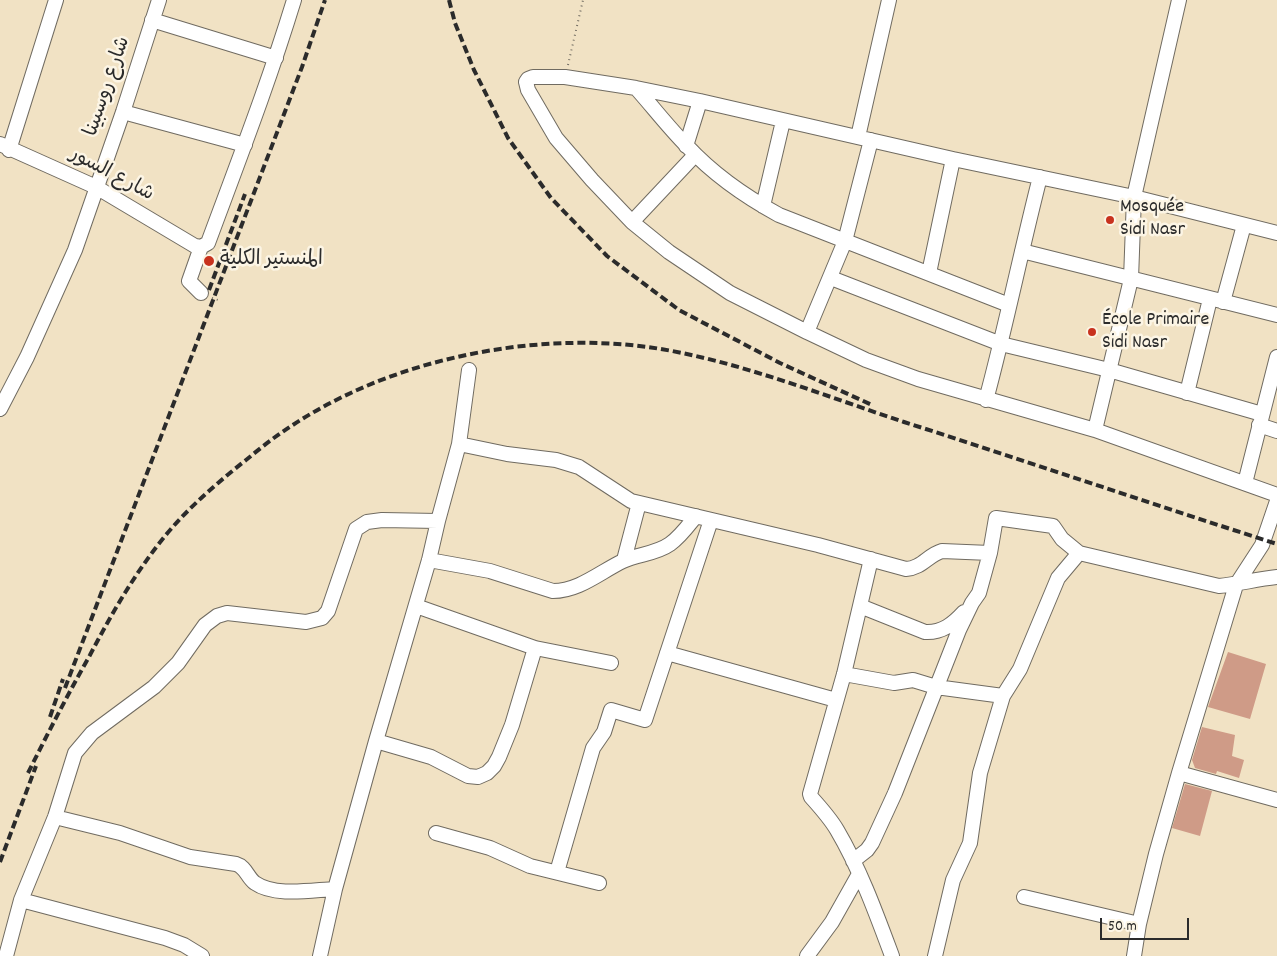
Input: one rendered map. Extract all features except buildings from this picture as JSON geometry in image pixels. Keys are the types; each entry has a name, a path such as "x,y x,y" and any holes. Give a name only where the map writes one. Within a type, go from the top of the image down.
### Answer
{"street":[{"path":"5,147 56,0"},
{"name":"شارع روسبينا","path":"0,409 27,357 75,250 123,112 159,0"},
{"path":"201,293 189,281 201,247 208,242 245,145 276,58 294,0"},
{"path":"807,332 845,241 889,0"},
{"path":"1095,430 1131,279 1134,197 1179,0"},
{"path":"152,20 276,58"},
{"path":"1277,234 1134,197 953,159 636,88 565,77 539,77 528,79 526,82 528,90 556,138 632,222 669,252 730,293 866,360 918,379 986,400 1095,430 1277,495"},
{"path":"636,88 691,150 733,186 763,206 780,215 1009,305"},
{"path":"632,222 691,150 700,101"},
{"path":"123,112 245,145"},
{"path":"763,206 784,120"},
{"name":"شارع السور","path":"5,147 96,187 195,246 201,247"},
{"path":"929,273 953,159"},
{"path":"986,400 1040,177"},
{"path":"1187,393 1216,300 1244,225"},
{"path":"1022,251 1277,315"},
{"path":"831,278 1001,344 1109,370 1187,393 1261,420 1277,430"},
{"path":"1245,483 1277,357"},
{"path":"320,956 335,889 376,740 429,560 458,444 469,370"},
{"path":"458,444 507,454 556,460 578,467 630,501 818,545 906,569 920,566 934,553 942,551 990,553"},
{"path":"1134,956 1139,924 1156,854 1236,585 1262,545 1277,501"},
{"path":"624,560 639,503"},
{"path":"429,560 490,571 553,591 572,588 624,560 647,555 669,545 696,516"},
{"path":"860,606 925,632 940,631 947,627 958,618 980,593 996,518 1053,526 1062,539 1080,553 1219,586 1236,585 1277,577"},
{"path":"6,956 21,900 55,817 75,753 92,733 154,688 178,663 206,625 217,616 227,613 306,622 322,618 328,611 356,529 367,522 382,520 438,521"},
{"path":"557,872 592,748 604,732 611,710 644,720 711,520"},
{"path":"936,956 953,880 970,843 980,773 1003,696 1020,669 1058,578 1080,553"},
{"path":"870,559 844,674 810,794 837,828 856,868 892,956"},
{"path":"807,956 832,922 856,868 872,843 895,793 959,630 972,603"},
{"path":"416,606 535,648 611,663"},
{"path":"376,740 431,757 468,776 478,777 487,773 499,757 512,725 535,648"},
{"path":"667,653 836,700"},
{"path":"844,674 894,683 913,680 936,687 1003,696"},
{"path":"1179,773 1277,800"},
{"path":"55,817 138,838 190,858 236,864 241,866 256,883 273,890 335,889"},
{"path":"436,833 490,848 530,866 600,883"},
{"path":"1024,897 1139,924"},
{"path":"21,900 164,938 184,945 202,956"}],"path":[{"path":"565,77 583,0"}],"railway":[{"path":"65,688 302,67 325,0"},
{"path":"449,0 455,23 474,70 508,138 551,198 607,256 679,310 780,363 872,405"},
{"path":"209,290 245,194"},
{"path":"28,773 74,684 124,594 174,525 224,478 281,433 321,408 364,387 410,370 457,357 505,348 601,343 648,347 712,360 777,379 1277,544"},
{"path":"50,717 63,679"},
{"path":"0,862 36,766"}],"place":[{"name":"Mosquée Sidi Nasr","path":"1110,220"},
{"name":"المنستير الكلية","path":"209,261"},
{"name":"École Primaire Sidi Nasr","path":"1092,332"}]}
